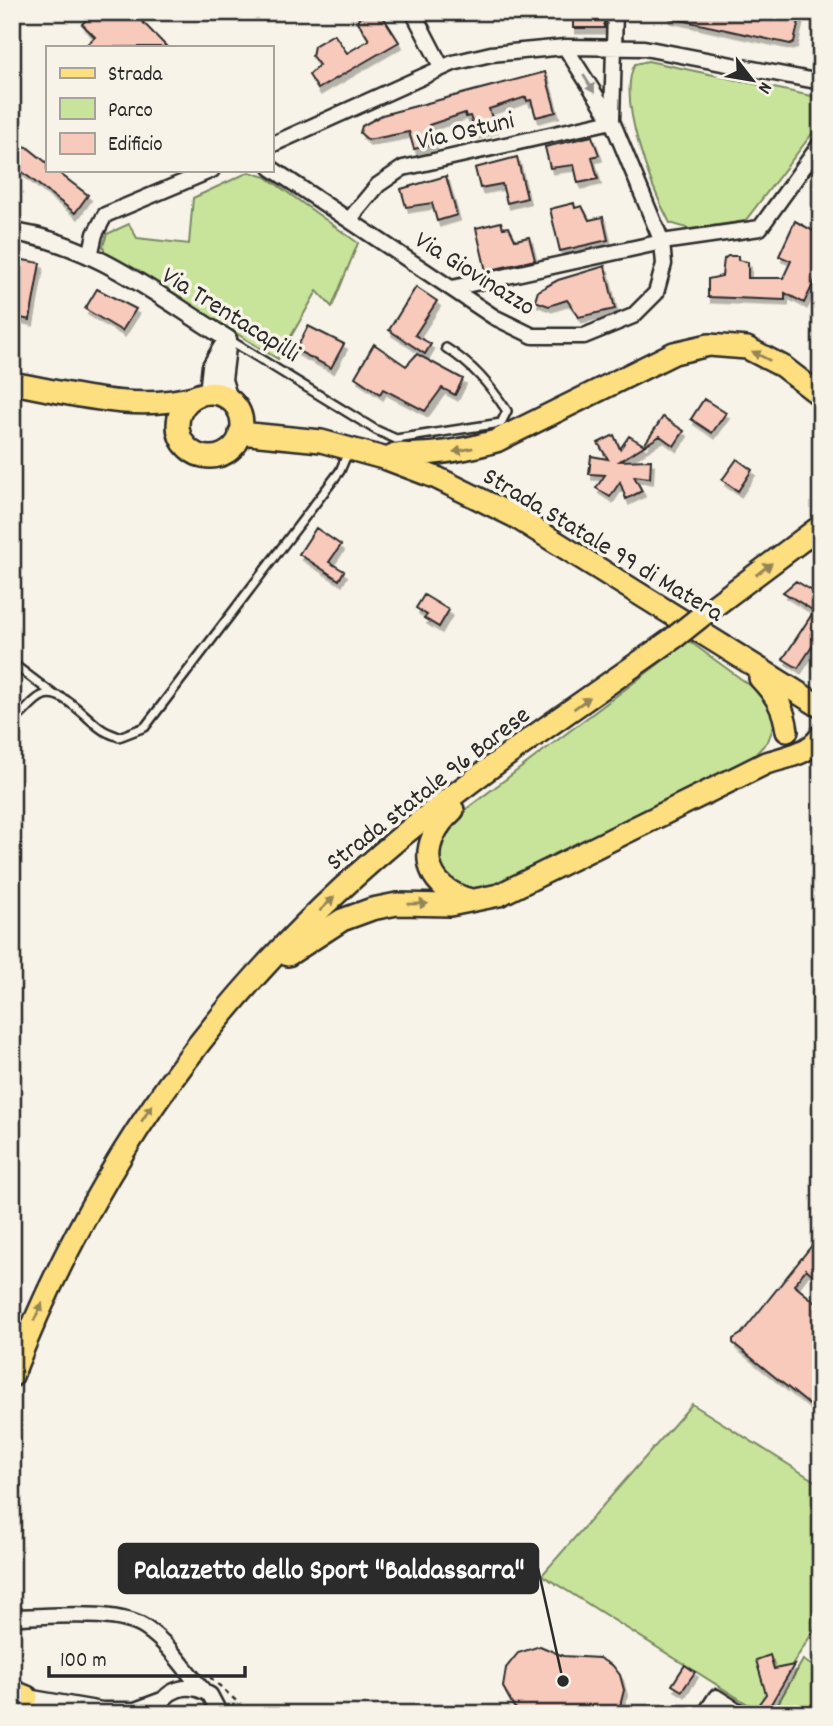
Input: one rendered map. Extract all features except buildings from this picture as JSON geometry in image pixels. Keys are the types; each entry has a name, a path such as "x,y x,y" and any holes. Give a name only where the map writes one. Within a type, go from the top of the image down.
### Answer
{"main road":[{"path":"360,451 424,456 465,450 496,441 674,354 709,345 747,348 782,366 821,396"},
{"path":"12,383 108,400 165,403 202,394 236,416 229,450 220,455 200,455 183,443 178,423 183,407 202,394"},
{"path":"108,400 178,423"},
{"name":"Strada Statale 99 di Matera","path":"236,416 417,470 514,516 821,707"},
{"name":"Strada statale 96 Barese","path":"12,1376 67,1249 116,1161 159,1094 261,969 329,901 398,839 821,526"},
{"path":"742,658 777,696 785,714 787,732"},
{"path":"766,763 787,732 802,716 821,707"},
{"path":"477,902 456,896 437,882 429,862 430,842 439,823 549,726"},
{"path":"202,1040 291,952 342,920 397,904 477,902 499,895 766,763 798,754 819,742"}],"street":[{"path":"413,12 442,68"},
{"path":"612,121 615,12"},
{"path":"565,47 612,121 662,242"},
{"path":"273,144 442,68 491,54 565,47 644,48 821,82"},
{"name":"Via Ostuni","path":"349,220 378,185 402,168 612,121"},
{"path":"452,288 662,242 761,228 821,143"},
{"name":"Via Giovinazzo","path":"273,168 494,317 533,336 584,336 633,316 656,293 664,264 662,242"},
{"path":"90,256 95,234 105,215 207,172"},
{"name":"Via Trentacapilli","path":"12,232 37,235 90,256 228,339"},
{"path":"202,394 211,366 228,339"},
{"path":"228,339 223,380 236,416"},
{"path":"12,1617 122,1619 147,1628 222,1712"},
{"path":"165,1646 177,1689"},
{"path":"17,1696 109,1712 160,1707 177,1689 194,1687 203,1690"},
{"path":"705,1714 716,1697 743,1714"}],"lane":[{"name":"Via Trentacapilli","path":"228,339 376,430 396,439 501,424 507,411 490,385 471,363 446,348"},
{"path":"12,663 73,705 103,730 119,737 145,727 340,471 360,451"},
{"path":"12,721 42,696 54,694"}],"green space":[{"path":"648,61 821,98 821,122 745,221 690,229 670,223 646,167 633,121 630,99 630,79 635,64"},
{"path":"249,172 266,177 358,243 332,307 317,291 278,359 105,253 103,246 107,234 129,224 137,238 189,244 193,198"},
{"path":"689,641 766,697 775,723 768,741 752,758 487,894 469,895 444,875 437,843 449,822"},
{"path":"692,1404 821,1485 821,1619 762,1713 542,1575"},
{"path":"803,1660 821,1671 821,1714 772,1714"}],"place":[{"name":"Palazzetto dello Sport \"Baldassarra\"","path":"563,1681"}]}
